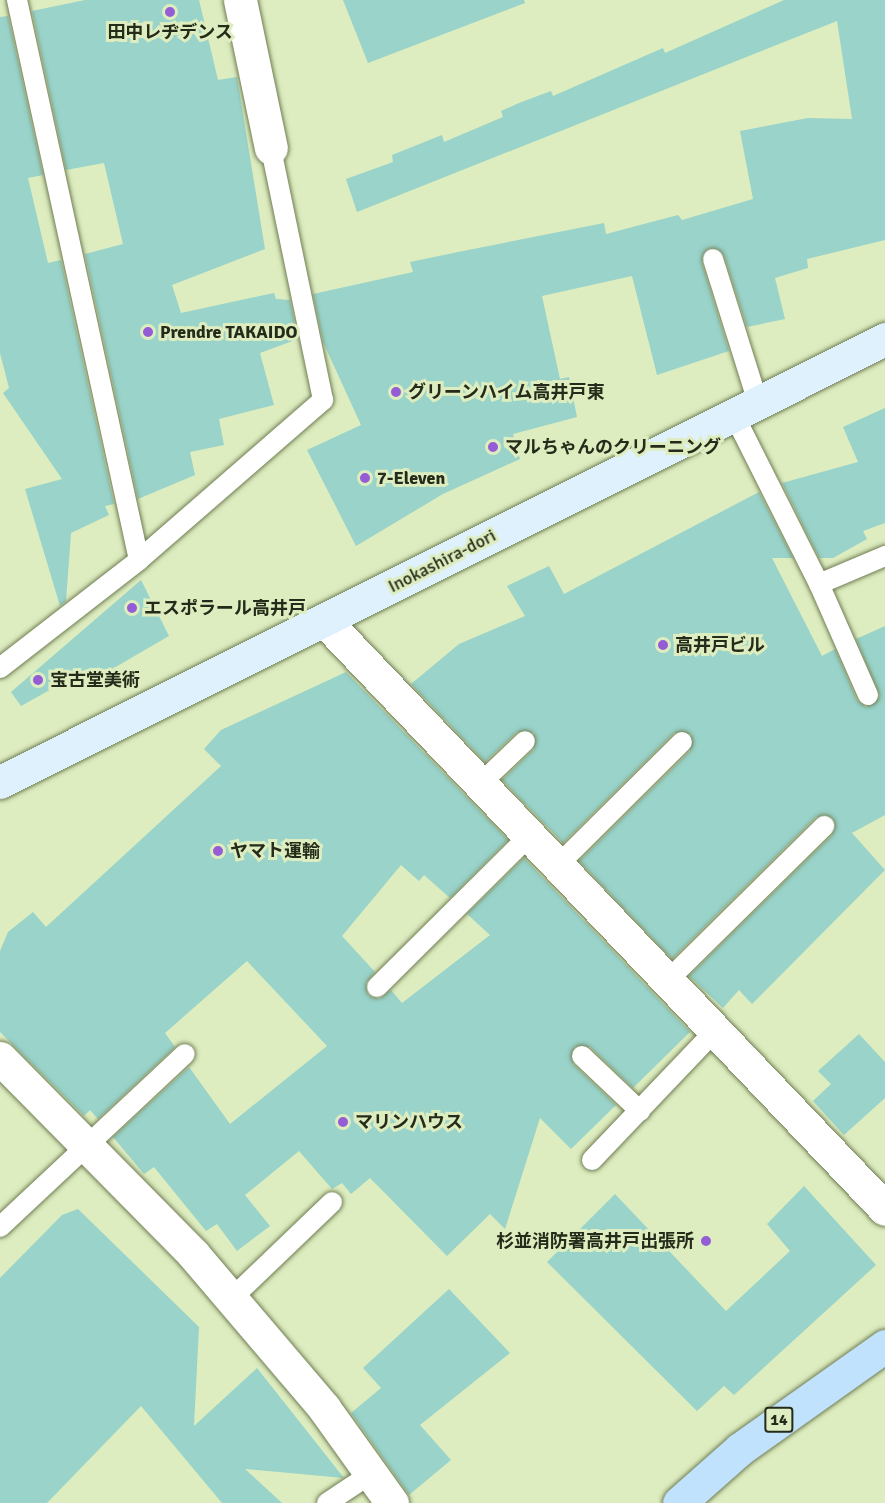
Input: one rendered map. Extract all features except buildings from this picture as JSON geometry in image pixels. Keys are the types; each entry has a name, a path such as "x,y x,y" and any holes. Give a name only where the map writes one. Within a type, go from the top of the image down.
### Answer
{"main road":[{"name":"Inokashira-dori","path":"0,782 885,339"},
{"name":"14","path":"679,1503 740,1449 885,1346"}],"street":[{"path":"240,0 271,148"},
{"path":"324,620 885,1209"},
{"path":"0,1058 85,1144 231,1299 372,1473 392,1503"}],"lane":[{"path":"17,0 139,560"},
{"path":"0,668 139,560 323,400 271,148"},
{"path":"713,259 746,409 868,695"},
{"path":"819,584 885,556"},
{"path":"480,784 525,741"},
{"path":"557,866 682,742"},
{"path":"667,981 824,826"},
{"path":"377,987 529,836"},
{"path":"592,1160 715,1031"},
{"path":"0,1227 85,1144 186,1054"},
{"path":"582,1056 640,1111"},
{"path":"231,1299 333,1203"},
{"path":"327,1503 372,1473"}],"place":[{"name":"田中レヂデンス","path":"170,12"},
{"name":"Prendre TAKAIDO","path":"148,332"},
{"name":"グリーンハイム高井戸東","path":"396,392"},
{"name":"マルちゃんのクリーニング","path":"493,447"},
{"name":"7-Eleven","path":"365,478"},
{"name":"エスポラール高井戸","path":"132,608"},
{"name":"高井戸ビル","path":"663,645"},
{"name":"宝古堂美術","path":"38,680"},
{"name":"ヤマト運輸","path":"218,851"},
{"name":"マリンハウス","path":"343,1122"},
{"name":"杉並消防署高井戸出張所","path":"706,1241"}]}
